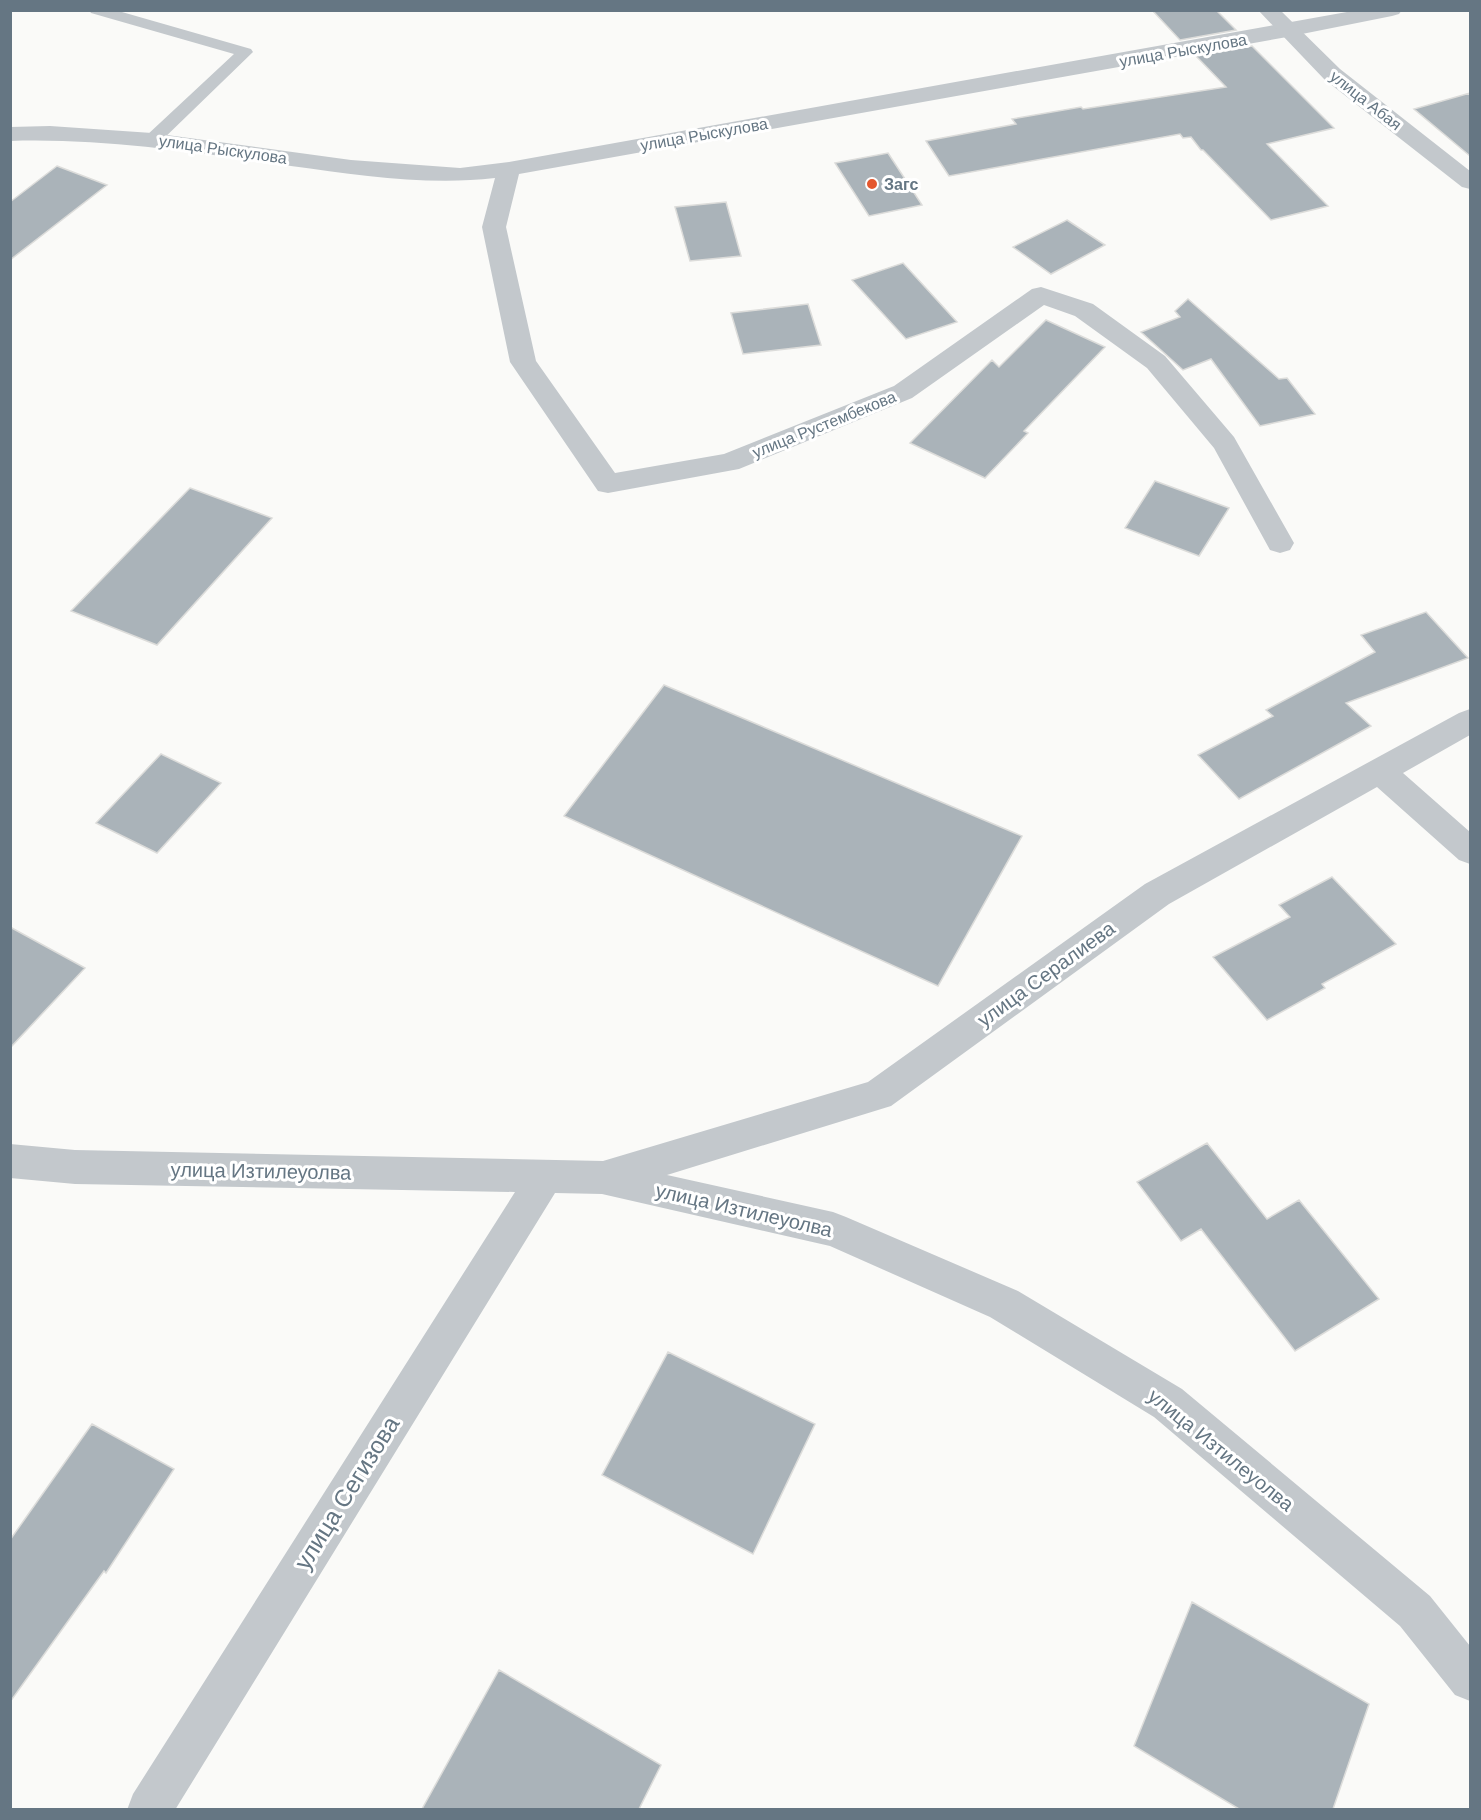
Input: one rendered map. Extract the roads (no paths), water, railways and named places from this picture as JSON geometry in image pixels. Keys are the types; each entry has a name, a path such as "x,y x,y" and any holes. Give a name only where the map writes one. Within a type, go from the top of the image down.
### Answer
{"street":[{"name":"улица Абая","path":"1268,10 1287,32 1332,74 1470,182"},
{"name":"улица Рыскулова","path":"10,134 50,133 152,140 351,167 460,175 509,169 1287,32 1392,10"},
{"name":"улица Рустембекова","path":"509,169 494,226 523,362 608,483 729,462 903,392 1041,295 1084,310 1156,362 1225,443 1280,543"},
{"name":"улица Сералиева","path":"602,1178 878,1095 1157,894 1470,721"},
{"path":"1380,771 1470,851"},
{"name":"улица Изтилеуолва","path":"10,1161 75,1167 602,1178 833,1229 1004,1304 1168,1403 1415,1611 1470,1680"},
{"name":"улица Сегизова","path":"149,1809 545,1177"}],"lane":[{"path":"96,10 245,52 152,140"}],"place":[{"name":"Загс","path":"872,184"}]}
